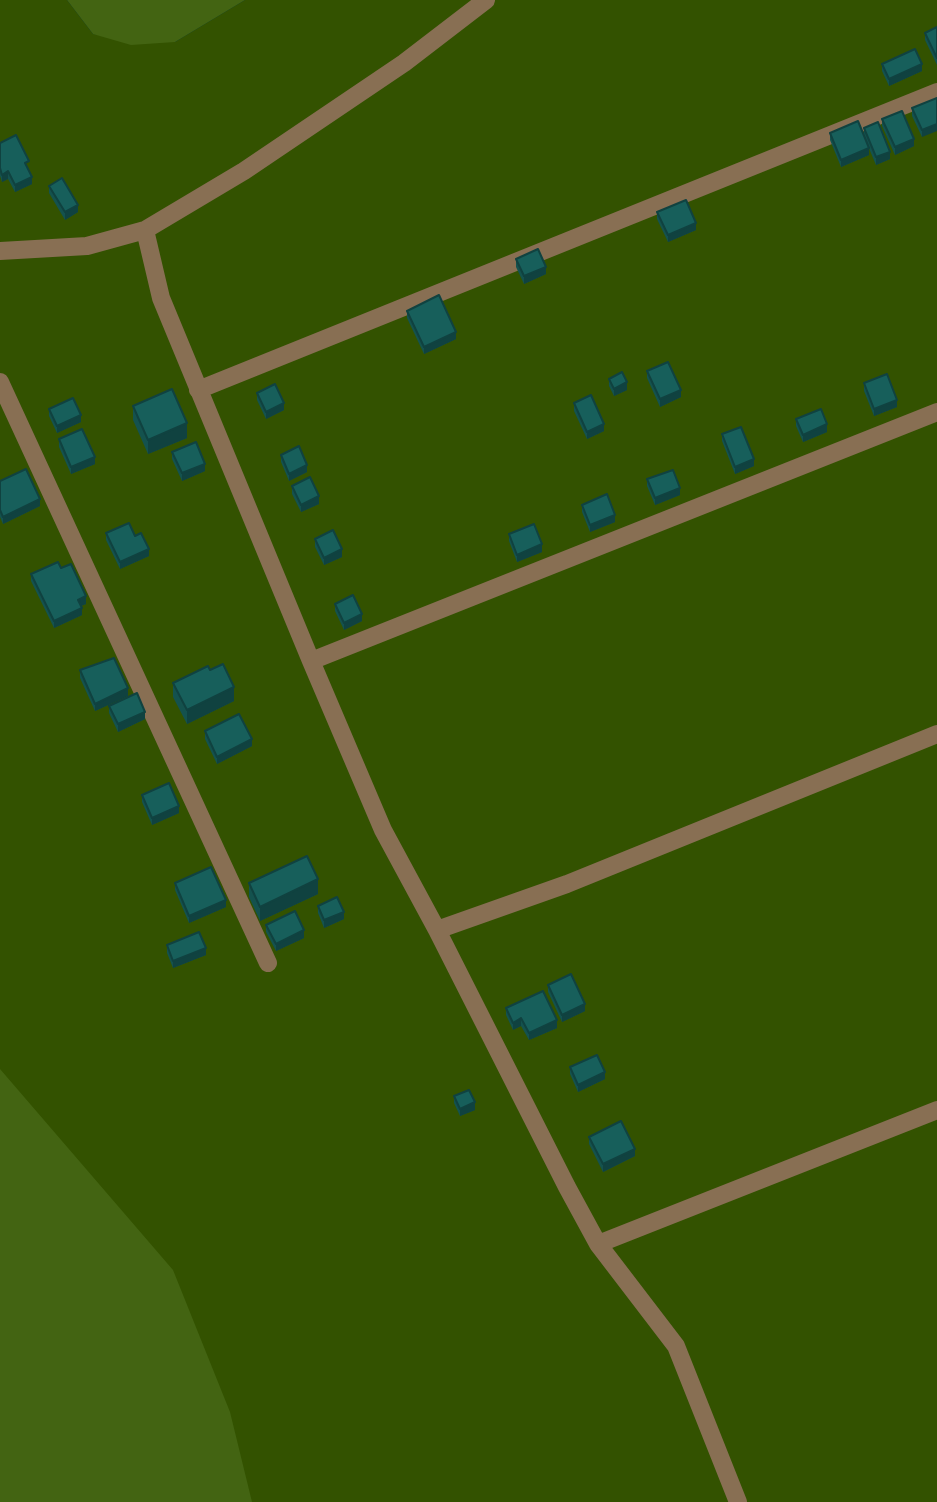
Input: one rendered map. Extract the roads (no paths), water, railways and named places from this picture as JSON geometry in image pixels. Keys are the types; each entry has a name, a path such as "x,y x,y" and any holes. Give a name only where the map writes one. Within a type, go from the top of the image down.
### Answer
{"lane":[{"path":"0,251 87,246 145,230 244,170 404,63 486,0"},
{"path":"198,390 937,92"},
{"path":"145,230 161,298 383,830 437,930 566,1187 598,1244 676,1346 738,1502"},
{"path":"0,382 268,962"},
{"path":"311,661 937,412"},
{"path":"437,930 567,884 937,734"},
{"path":"598,1244 937,1110"}]}
